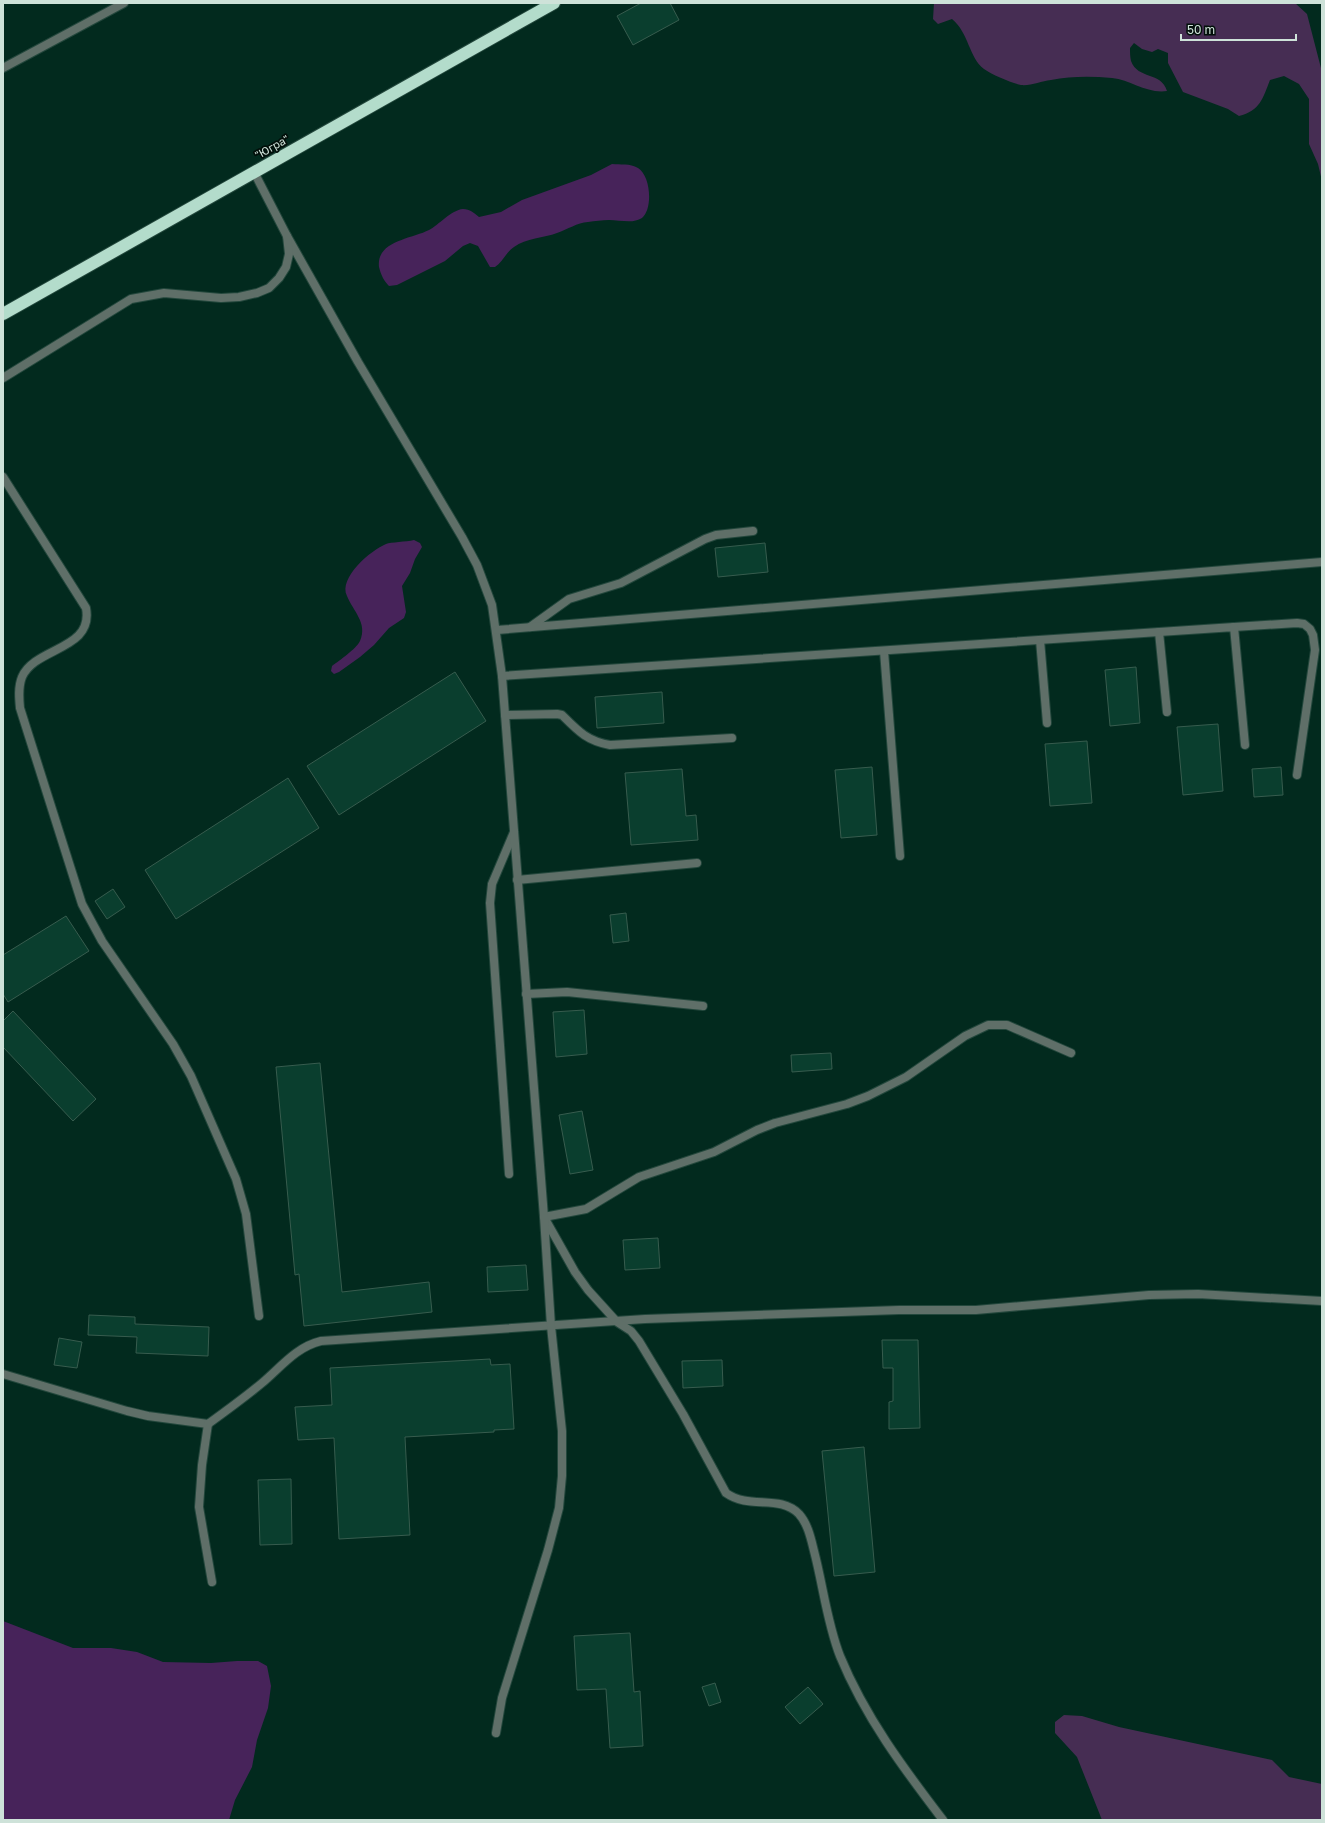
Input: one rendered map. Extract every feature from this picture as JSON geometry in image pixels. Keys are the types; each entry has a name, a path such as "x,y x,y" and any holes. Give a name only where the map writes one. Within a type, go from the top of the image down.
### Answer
{"highway":[{"name":"\"Югра\"","path":"3,314 554,3"}],"street":[{"path":"3,68 124,3"},
{"path":"254,172 287,236 370,382 462,537 484,583 492,605 497,630 502,676 544,1217 551,1326 562,1431 562,1476 559,1508 548,1550 502,1698 496,1733"},
{"path":"3,378 131,299 164,293 221,298 239,297 257,293 269,288 279,278 286,267 289,254 287,236"},
{"path":"3,477 86,608 88,618 85,629 78,637 32,664 22,677 19,693 20,708 86,911 102,941 173,1044 191,1076 236,1179 246,1214 259,1316"},
{"path":"530,627 569,599 621,584 705,539 753,531"},
{"path":"497,630 1322,562"},
{"path":"502,676 1297,623 1304,624 1310,629 1315,658 1297,775"},
{"path":"1234,627 1244,745"},
{"path":"1159,632 1167,712"},
{"path":"1040,640 1047,723"},
{"path":"884,651 900,856"},
{"path":"505,715 562,715 588,739 597,743 610,744 732,738"},
{"path":"509,1174 490,903 492,884 514,832"},
{"path":"517,880 697,863"},
{"path":"526,994 567,992 703,1006"},
{"path":"544,1217 586,1209 639,1177 714,1152 757,1130 775,1123 842,1106 868,1096 906,1077 966,1036 988,1025 1007,1025 1071,1054"},
{"path":"544,1217 575,1272 617,1322 631,1331 639,1341 683,1414 726,1493 734,1499 742,1501 780,1504 793,1509 801,1516 808,1529 822,1582 833,1633 850,1679 869,1716 906,1773 943,1820"},
{"path":"3,1374 127,1411 148,1416 208,1424 262,1383 296,1352 321,1341 645,1319 806,1312 976,1310 1149,1295 1198,1294 1322,1301"},
{"path":"208,1424 199,1507 212,1582"}],"shaded area":[{"path":"934,3 1295,3 1307,14 1322,72 1322,181 1318,164 1309,144 1309,99 1299,84 1284,76 1270,80 1260,103 1252,111 1239,116 1228,109 1183,92 1168,63 1168,53 1158,49 1152,52 1142,49 1134,43 1130,48 1130,51 1131,61 1134,67 1144,74 1160,81 1167,91 1153,91 1119,79 1096,77 1066,78 1021,85 992,74 984,69 975,59 962,31 952,19 938,24 933,19"},
{"path":"612,164 635,166 646,178 649,200 646,214 642,218 635,221 606,220 584,223 552,235 535,238 519,244 511,249 495,267 490,267 478,246 470,243 463,246 445,261 397,285 389,286 383,278 379,267 380,258 389,246 433,228 454,212 465,209 479,217 501,212 522,200 591,175"},
{"path":"414,540 420,543 422,547 402,586 406,612 404,618 389,628 374,645 360,657 334,674 331,671 332,666 355,647 360,641 362,635 359,617 347,596 345,589 351,573 365,558 380,547 388,543"},
{"path":"3,1621 73,1648 111,1648 137,1652 163,1662 211,1663 258,1661 267,1666 271,1686 268,1708 257,1740 252,1767 235,1800 229,1820 3,1820"},
{"path":"1064,1715 1082,1716 1119,1727 1272,1760 1289,1777 1322,1784 1322,1820 1102,1820 1077,1757 1055,1733 1055,1722"}],"building":[{"path":"641,3 670,3 679,20 633,45 617,16"},
{"path":"765,543 768,572 718,577 715,548"},
{"path":"1136,667 1140,723 1110,726 1105,670"},
{"path":"455,672 486,721 339,815 307,766"},
{"path":"662,692 664,723 597,728 595,697"},
{"path":"1218,724 1223,791 1183,795 1177,727"},
{"path":"1087,741 1092,803 1050,806 1045,744"},
{"path":"872,767 877,835 841,838 835,770"},
{"path":"1281,767 1283,795 1254,797 1252,769"},
{"path":"682,769 686,816 696,815 698,840 631,845 625,773"},
{"path":"288,778 319,828 176,919 145,870"},
{"path":"113,889 125,907 107,919 95,901"},
{"path":"626,913 629,941 613,943 610,915"},
{"path":"66,916 89,951 8,1002 3,994 3,955"},
{"path":"584,1010 587,1054 556,1057 553,1012"},
{"path":"13,1011 96,1099 73,1121 3,1047 3,1021"},
{"path":"831,1053 832,1069 792,1072 791,1055"},
{"path":"320,1063 342,1292 429,1282 432,1312 304,1326 299,1274 295,1275 276,1067"},
{"path":"582,1111 593,1170 570,1174 559,1115"},
{"path":"658,1238 660,1268 625,1270 623,1240"},
{"path":"526,1265 528,1290 488,1292 487,1267"},
{"path":"89,1315 135,1317 135,1324 209,1327 208,1356 136,1353 137,1337 88,1335"},
{"path":"59,1338 82,1342 77,1368 54,1365"},
{"path":"882,1340 918,1340 920,1428 889,1429 889,1402 893,1401 893,1368 883,1368"},
{"path":"490,1359 491,1365 510,1364 514,1429 494,1430 494,1432 405,1437 410,1535 339,1539 334,1438 298,1440 295,1407 332,1405 330,1368"},
{"path":"722,1360 723,1386 683,1388 682,1361"},
{"path":"864,1447 875,1572 834,1576 822,1451"},
{"path":"291,1479 292,1544 260,1545 258,1480"},
{"path":"630,1633 634,1692 640,1691 643,1746 610,1748 606,1689 577,1690 574,1636"},
{"path":"715,1683 721,1702 709,1706 702,1687"},
{"path":"808,1687 823,1704 800,1724 785,1707"}]}
